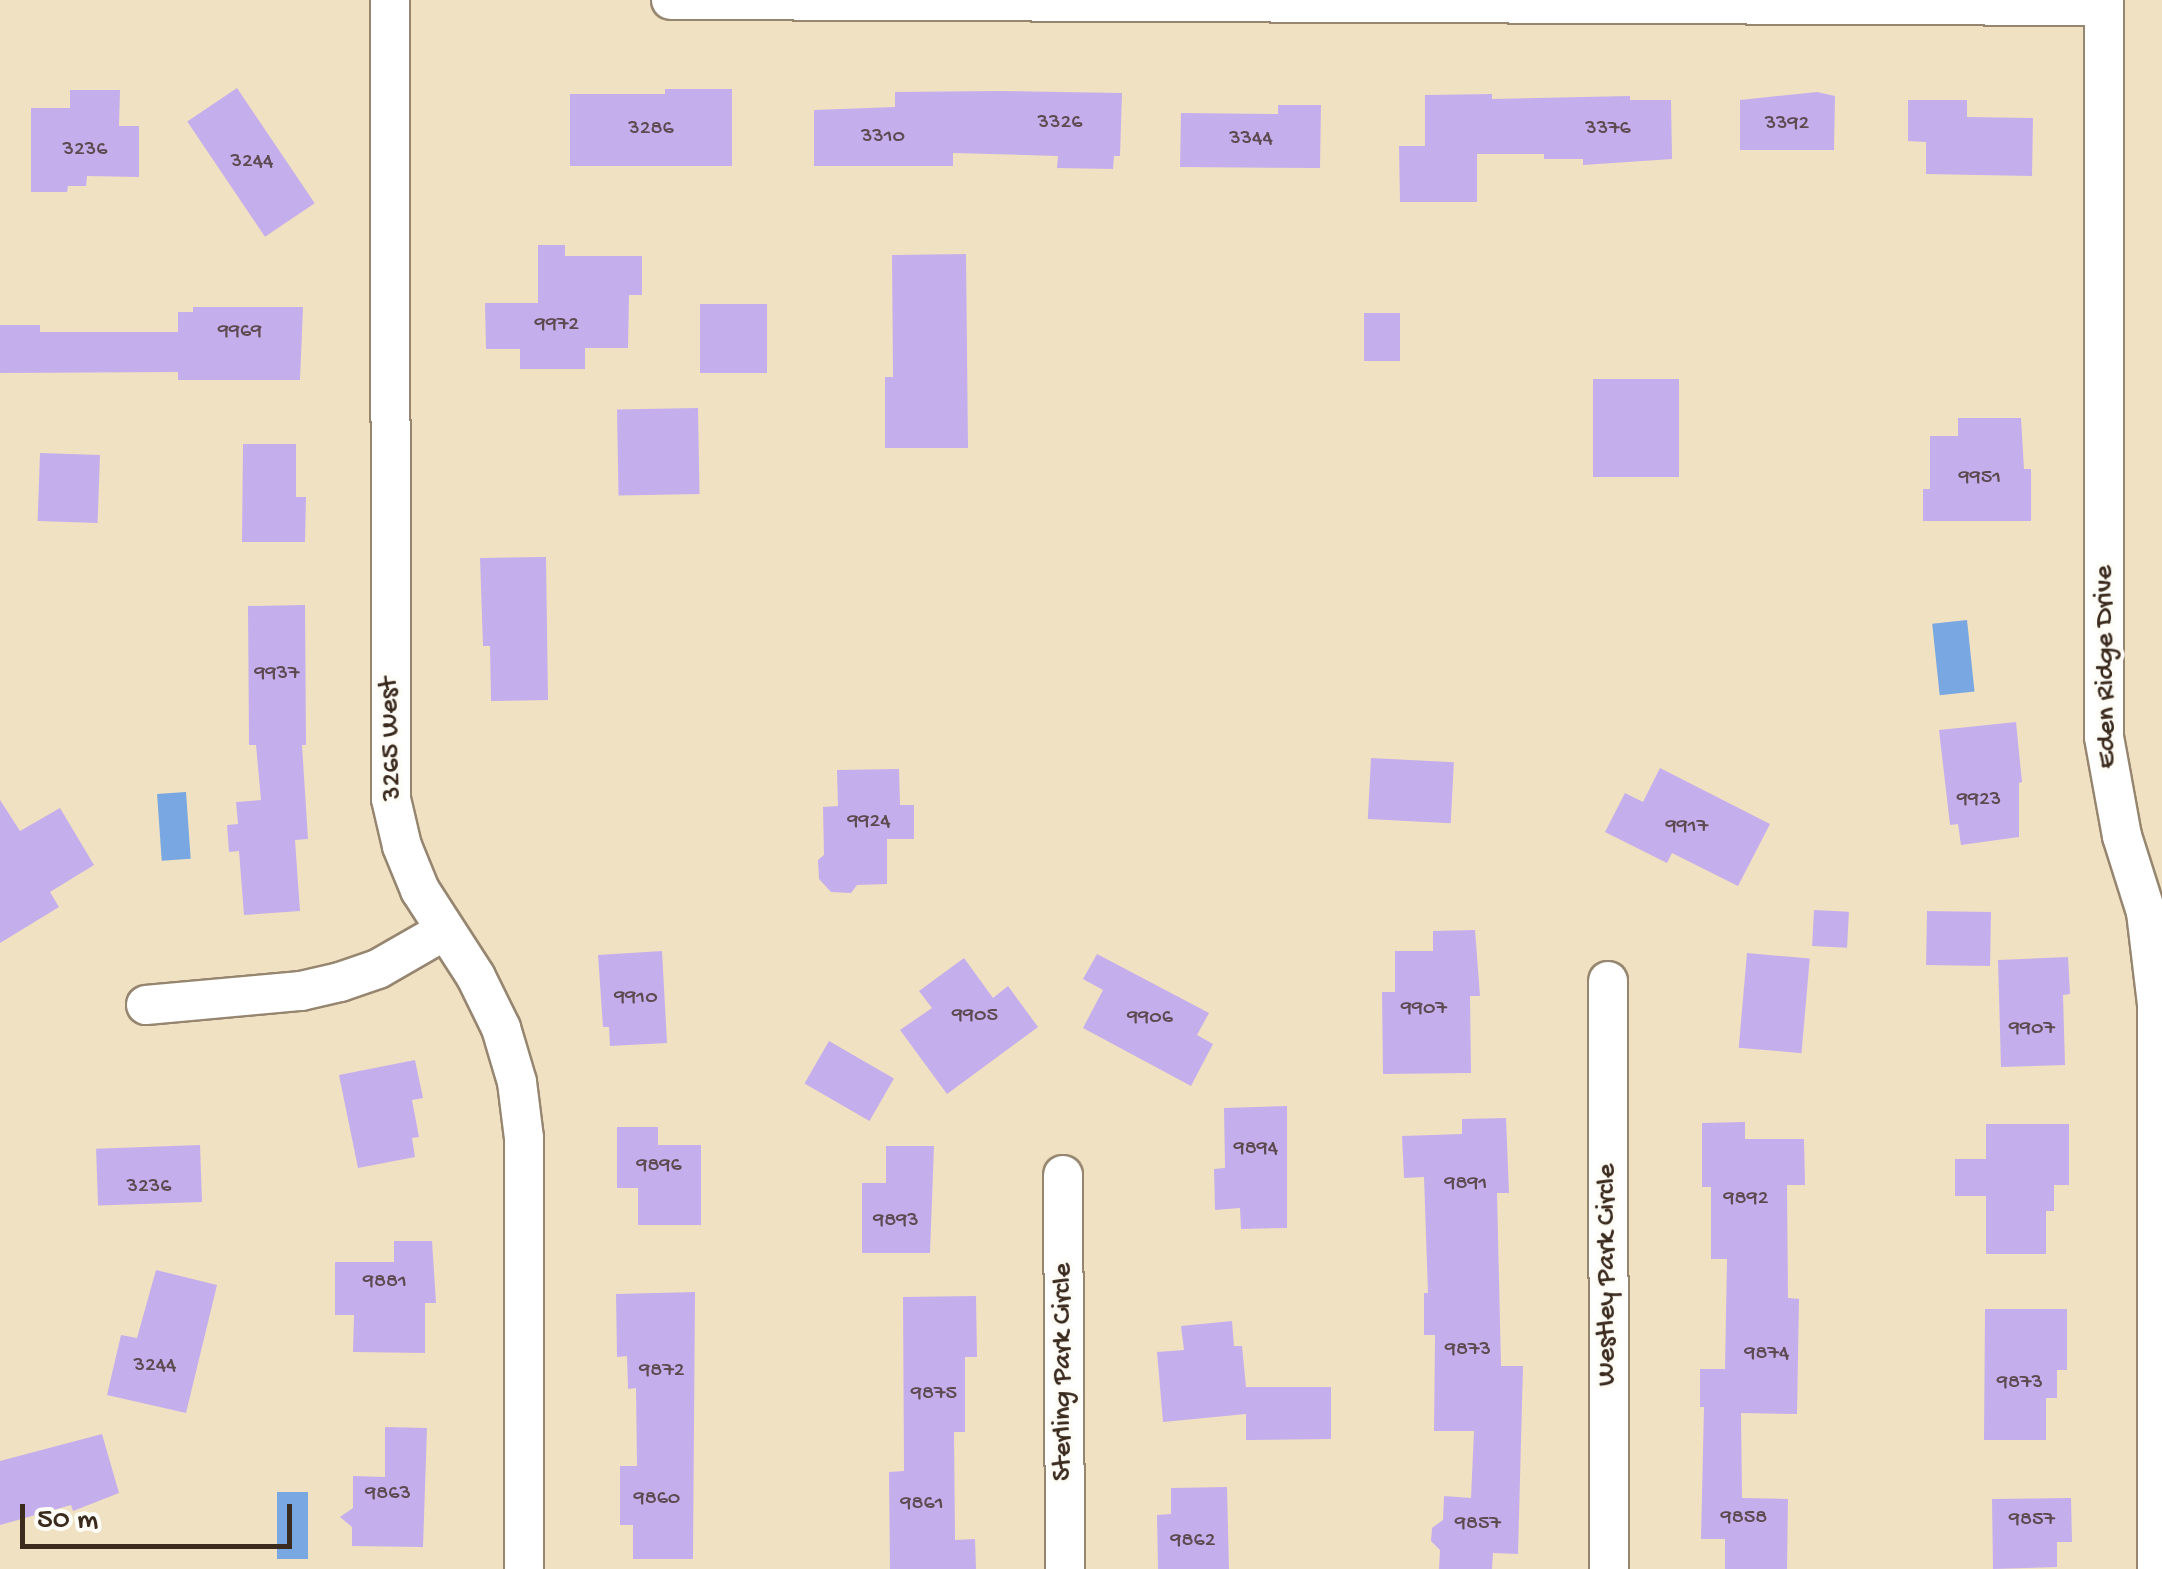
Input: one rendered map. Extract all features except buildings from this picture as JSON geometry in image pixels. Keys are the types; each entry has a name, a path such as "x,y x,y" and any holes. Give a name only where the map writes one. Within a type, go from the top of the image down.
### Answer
{"street":[{"name":"3265 West","path":"390,0 392,799 402,846 420,890 476,977 501,1028 517,1082 524,1138 524,1569"},
{"path":"671,0 2104,3"},
{"name":"Eden Ridge Drive","path":"2104,3 2104,737 2110,787 2154,956 2159,1266 2157,1569"},
{"path":"146,1005 302,990 340,982 378,970 444,931"},
{"name":"Westley Park Circle","path":"1608,981 1609,1569"},
{"name":"Sterling Park Circle","path":"1063,1174 1065,1569"}],"water":[{"path":"1967,620 1975,692 1940,695 1932,624"},
{"path":"186,792 191,859 162,861 157,794"},
{"path":"277,1492 308,1492 308,1559 277,1559"}]}
